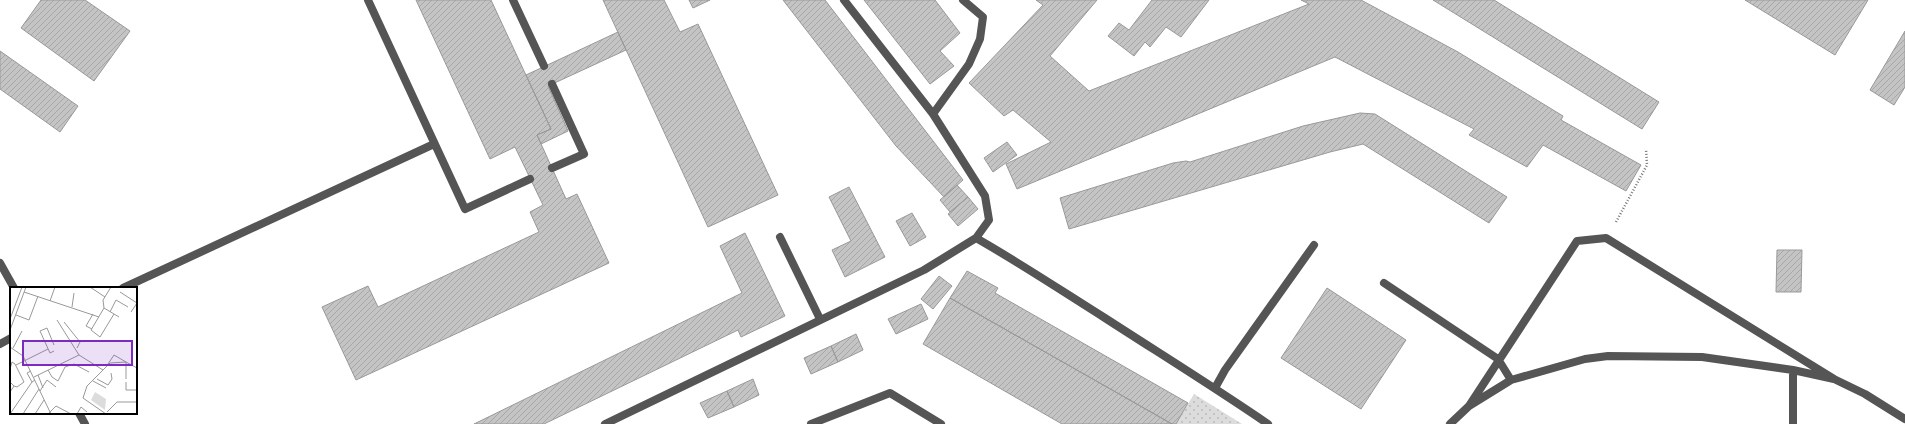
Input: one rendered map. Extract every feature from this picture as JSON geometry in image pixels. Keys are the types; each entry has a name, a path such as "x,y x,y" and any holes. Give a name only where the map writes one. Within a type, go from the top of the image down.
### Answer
{"street":[{"path":"368,0 465,209 530,179"},
{"path":"513,0 544,66"},
{"path":"605,424 924,270 976,238 989,220 985,196 933,114 844,0"},
{"path":"933,114 969,64 980,39 983,17 963,0"},
{"path":"552,84 584,154 552,168"},
{"path":"125,287 434,144"},
{"path":"780,237 820,319"},
{"path":"976,238 1009,257 1215,388 1268,424"},
{"path":"1469,406 1498,359 1577,241 1606,238 1834,379 1865,394 1905,419"},
{"path":"1215,388 1225,370 1314,245"},
{"path":"0,263 13,287"},
{"path":"1384,283 1498,359 1511,380"},
{"path":"0,344 10,339"},
{"path":"1450,424 1469,406 1511,380 1585,359 1608,356 1702,357 1793,370 1834,379"},
{"path":"1793,370 1793,424"},
{"path":"811,424 890,393 942,424"},
{"path":"80,414 85,424"}],"path":[{"path":"1606,238 1647,165 1646,149"}],"shaded area":[{"path":"1194,394 1242,424 1176,424"}],"building":[{"path":"41,0 85,0 130,31 94,81 21,28"},
{"path":"416,0 491,0 551,129 537,135 566,199 577,194 609,263 356,380 322,307 368,286 378,307 539,232 530,212 543,205 515,147 490,159"},
{"path":"603,0 664,0 680,32 698,24 778,195 708,227"},
{"path":"689,0 710,0 693,8"},
{"path":"783,0 825,0 963,180 944,197 896,146"},
{"path":"864,0 935,0 960,33 940,51 954,66 930,84"},
{"path":"1036,0 1097,0 1050,56 1089,91 1309,4 1301,0 1361,0 1458,52 1563,116 1561,120 1641,165 1626,191 1543,145 1527,167 1469,135 1474,129 1335,57 1017,189 1006,164 1051,142 1013,110 1004,116 969,83 1043,5"},
{"path":"1152,0 1209,0 1181,37 1166,27 1150,47 1145,42 1134,56 1108,36 1119,23 1129,30"},
{"path":"1433,0 1494,0 1659,102 1642,129"},
{"path":"1745,0 1868,0 1835,55"},
{"path":"1905,31 1905,87 1894,105 1870,90"},
{"path":"618,32 626,50 548,86 568,131 541,144 537,135 551,129 526,75"},
{"path":"0,51 78,106 60,132 0,89"},
{"path":"1360,113 1375,114 1507,197 1489,223 1363,144 1330,152 1069,229 1060,198 1173,163 1186,161 1190,162 1303,126"},
{"path":"1007,142 1017,155 993,172 984,158"},
{"path":"957,185 968,197 950,212 940,200"},
{"path":"849,187 885,257 845,277 832,250 851,241 829,197"},
{"path":"968,197 978,209 958,226 948,214"},
{"path":"912,213 926,237 910,246 896,221"},
{"path":"745,233 785,316 741,337 738,330 544,424 474,424 742,293 720,246"},
{"path":"1777,250 1802,250 1801,292 1776,292"},
{"path":"967,271 998,288 995,293 1188,403 1176,424 1172,424 950,298"},
{"path":"939,276 952,286 933,309 921,299"},
{"path":"1327,288 1406,340 1361,409 1281,358"},
{"path":"950,298 1172,424 1062,424 923,344"},
{"path":"921,304 928,319 896,334 888,319"},
{"path":"856,334 863,350 838,362 831,346"},
{"path":"831,346 838,362 811,374 804,358"},
{"path":"753,379 759,395 734,407 727,391"},
{"path":"727,391 734,407 708,418 700,403"}]}
